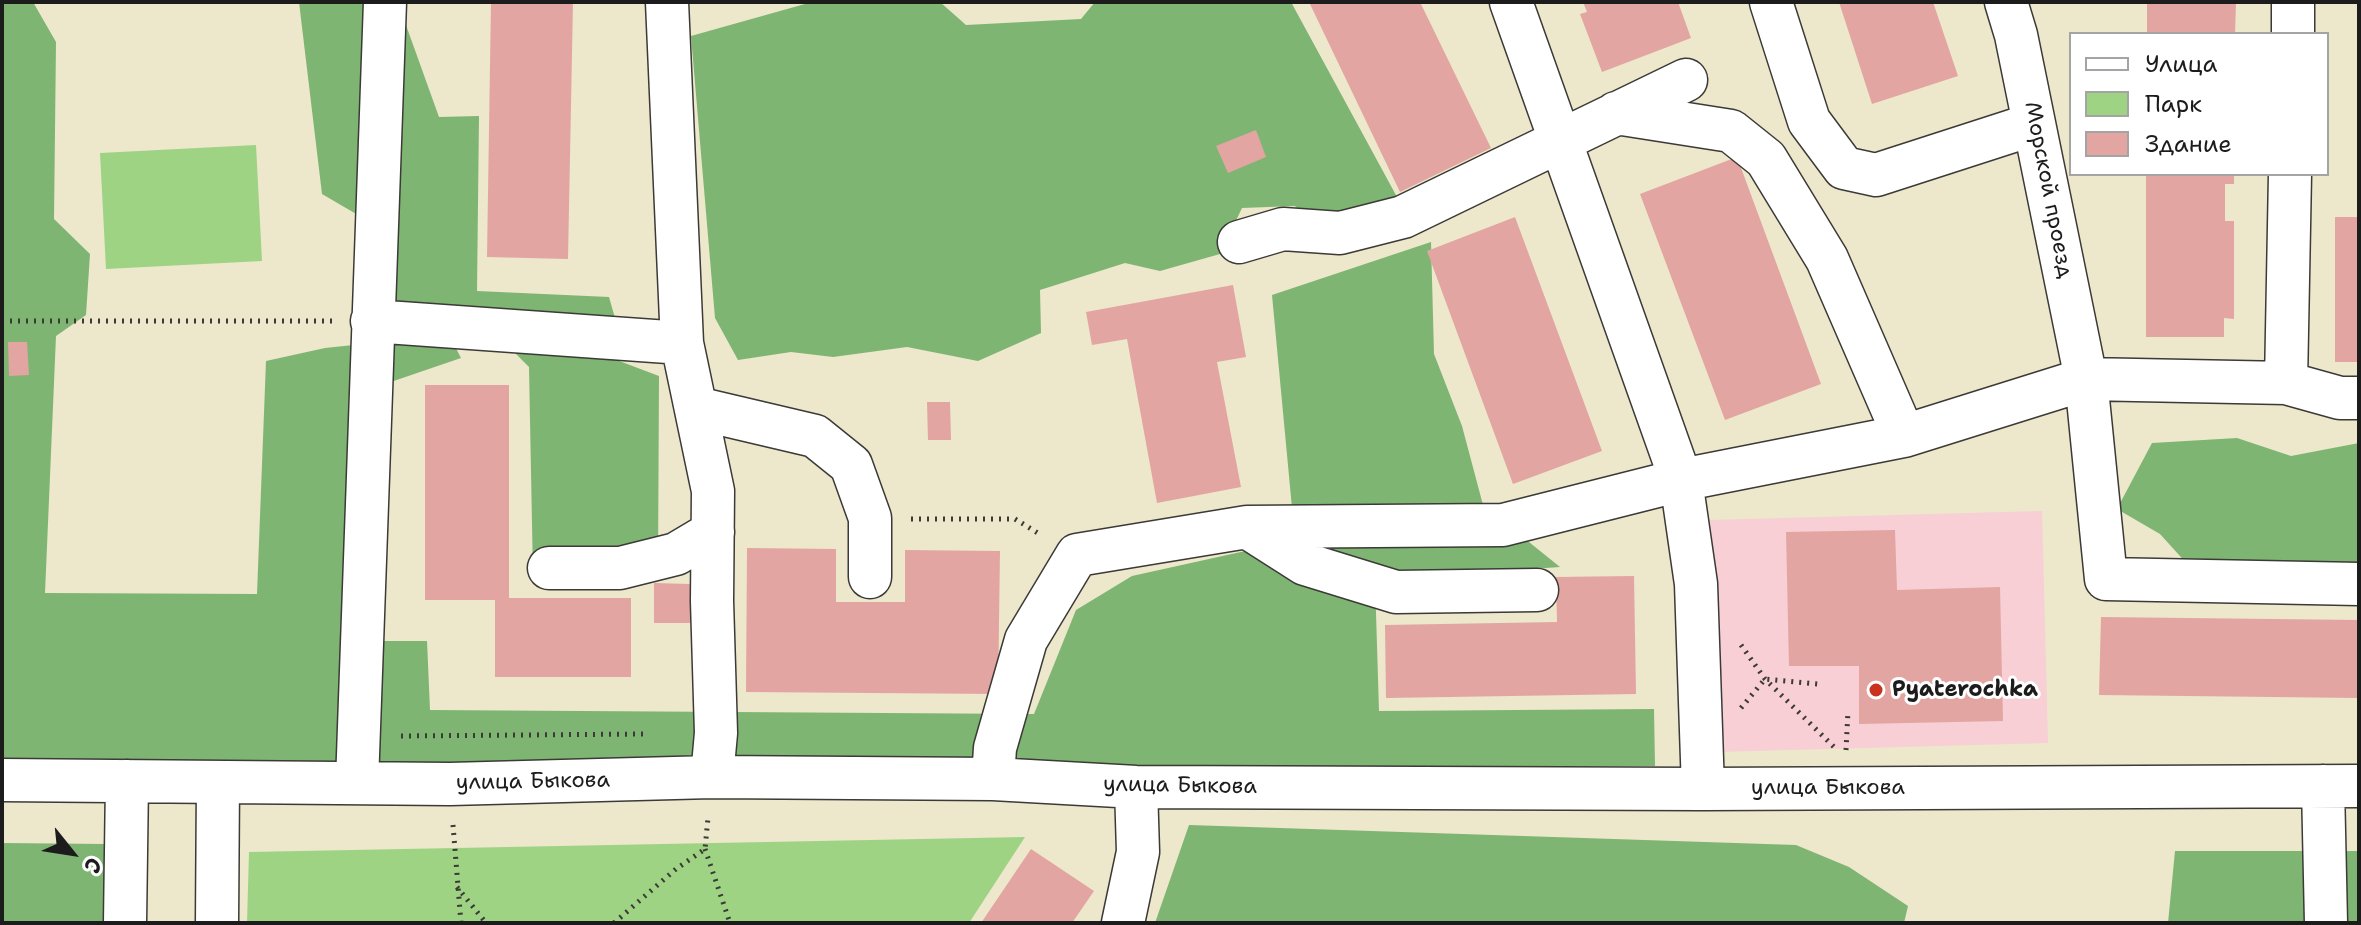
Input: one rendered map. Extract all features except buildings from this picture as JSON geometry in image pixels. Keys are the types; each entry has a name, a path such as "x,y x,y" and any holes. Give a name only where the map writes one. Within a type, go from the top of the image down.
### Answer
{"street":[{"path":"357,783 385,2"},
{"path":"667,2 682,343 713,491 716,733 712,777"},
{"path":"1511,2 1681,480 1696,584 1703,789"},
{"path":"1771,2 1809,121 1844,168 1876,175 2034,124"},
{"name":"Морской проезд","path":"2006,2 2016,35 2086,379 2106,579 2359,584"},
{"path":"2293,2 2293,32"},
{"path":"1239,242 1283,229 1340,233 1403,217 1686,80"},
{"path":"1616,113 1731,131 1766,159 1827,259 1904,436"},
{"path":"2286,383 2290,176"},
{"path":"372,321 682,343"},
{"path":"993,779 995,748 1026,640 1077,555 1247,527 1503,525 1681,480 1904,436 2086,379 2286,383 2340,398 2359,398"},
{"path":"696,408 815,436 851,465 870,518 870,577"},
{"path":"1247,527 1305,564 1396,592 1537,590"},
{"path":"549,568 620,568 676,554 713,532"},
{"name":"улица Быкова","path":"2,780 450,784 712,777 993,779 1136,787 1703,789 2341,786"},
{"path":"125,923 127,781"},
{"path":"217,923 218,782"},
{"path":"2326,923 2341,786"},
{"path":"1123,923 1138,852 1136,787"}],"path":[{"path":"2,321 372,321"},
{"path":"870,518 1015,519 1077,555"},
{"path":"1739,644 1765,679 1846,758 1848,711"},
{"path":"1765,679 1818,684"},
{"path":"712,777 705,849 730,923"},
{"path":"450,784 461,923"},
{"path":"614,923 676,869 705,849"},
{"path":"457,886 486,923"}],"shaded area":[{"path":"2042,511 2048,743 1716,752 1710,520"}],"green space":[{"path":"2,2 33,2 56,42 54,219 90,254 86,315 56,336 45,593 257,594 266,361 325,348 449,335 461,358 382,385 383,641 427,641 430,710 1034,714 1076,610 1132,576 1295,540 1272,295 1431,242 1434,354 1462,426 1483,505 1560,567 1375,580 1379,711 1654,709 1655,766 1016,769 2,763"},
{"path":"299,2 395,2 439,117 479,116 477,291 609,297 615,318 545,333 659,376 658,567 533,576 529,367 471,309 396,317 387,232 322,194"},
{"path":"812,2 940,2 966,25 1081,19 1095,2 1291,2 1397,197 1315,228 1295,206 1242,208 1220,254 1160,271 1125,263 1040,290 1041,333 978,361 907,347 833,357 791,352 738,360 715,318 691,36"},
{"path":"256,145 262,261 106,269 100,153"},
{"path":"2237,438 2291,456 2359,443 2359,569 2189,566 2160,534 2117,509 2152,443"},
{"path":"1189,825 1796,845 1849,867 1908,906 1904,923 1155,923"},
{"path":"1025,837 969,923 247,923 249,852"},
{"path":"2,843 105,844 103,923 2,923"},
{"path":"2175,851 2359,851 2359,923 2168,923"}],"place":[{"name":"Pyaterochka","path":"1876,690"}]}
